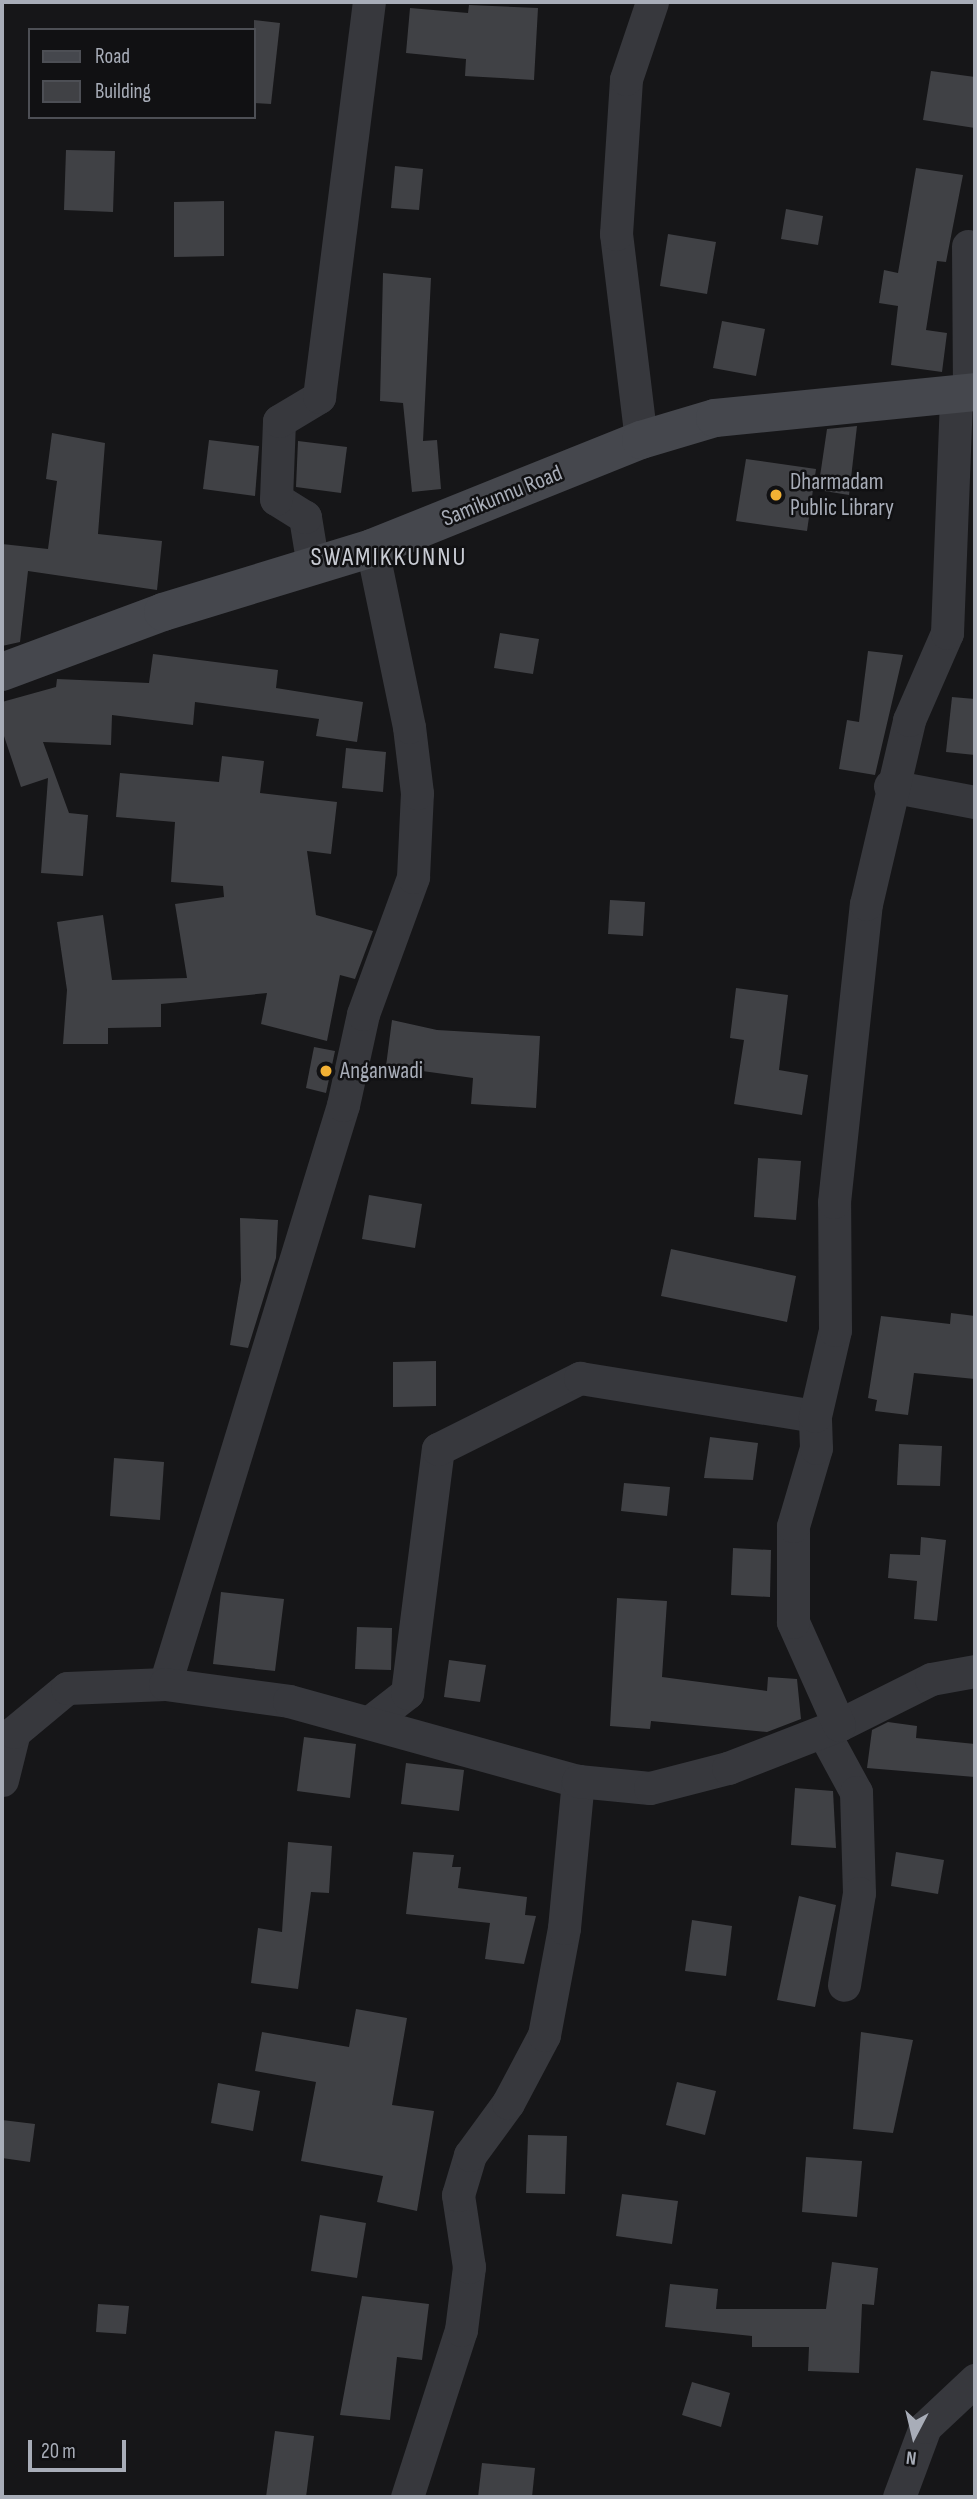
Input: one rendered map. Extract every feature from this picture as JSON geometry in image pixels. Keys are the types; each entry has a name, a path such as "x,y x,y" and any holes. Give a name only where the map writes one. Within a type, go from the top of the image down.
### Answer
{"main road":[{"name":"Samikunnu Road","path":"2,672 163,612 373,548 641,440 715,418 967,392"}],"street":[{"path":"313,566 306,517 275,499 279,421 319,397 369,2"},
{"path":"641,440 616,234 626,79 652,2"},
{"path":"844,1985 859,1893 856,1793 793,1622 793,1526 816,1448 815,1416 835,1330 834,1202 847,1123 855,972 890,786 947,633 967,392 968,246"},
{"path":"165,1684 343,1105 363,1014 413,877 417,793 410,727 373,548"},
{"path":"890,786 975,802"},
{"path":"371,1721 407,1693 438,1449 580,1378 815,1416"},
{"path":"2,1780 8,1722 67,1689 165,1684 289,1700 578,1781 650,1788 832,1730 931,1679 975,1671"},
{"path":"407,2497 461,2330 469,2267 457,2195 470,2155 508,2104 544,2035 564,1928 578,1781"},
{"path":"899,2497 925,2427 975,2380"}],"building":[{"path":"469,5 538,8 534,80 465,76 466,59 406,53 410,8 468,13"},
{"path":"254,20 280,23 271,104 256,103"},
{"path":"931,71 975,77 975,128 923,120"},
{"path":"66,150 115,151 113,212 64,210"},
{"path":"395,166 423,169 419,210 391,208"},
{"path":"916,168 963,175 946,262 937,261 926,330 947,333 942,372 891,365 898,306 879,303 884,270 898,273"},
{"path":"224,201 224,256 174,257 174,202"},
{"path":"786,209 823,216 818,245 781,239"},
{"path":"668,234 716,242 707,294 660,286"},
{"path":"383,273 431,278 423,441 437,440 441,489 412,492 403,403 380,401"},
{"path":"722,321 765,329 756,376 713,368"},
{"path":"857,426 849,495 818,490 827,429"},
{"path":"52,433 105,443 98,534 162,541 157,590 28,571 20,642 2,646 2,544 48,549 57,481 46,479"},
{"path":"209,440 259,446 255,496 203,489"},
{"path":"298,441 347,447 341,493 296,487"},
{"name":"Dharmadam Public Library","path":"746,459 816,469 807,531 736,521"},
{"path":"500,633 539,639 533,674 494,668"},
{"path":"868,651 903,655 875,775 839,769 847,720 859,722"},
{"path":"153,654 278,670 276,688 363,702 357,742 316,736 319,719 195,702 193,725 112,715 111,745 43,742 69,813 88,815 83,876 41,873 48,778 21,787 2,730 2,702 56,687 57,679 149,683"},
{"path":"952,697 975,699 975,755 946,752"},
{"path":"346,748 386,752 383,792 342,788"},
{"path":"222,756 264,761 260,793 337,802 331,854 307,851 316,915 373,931 355,979 340,975 327,1041 261,1024 267,993 161,1004 161,1027 108,1028 108,1044 63,1044 67,990 57,922 103,915 112,980 187,978 175,904 224,897 223,886 171,882 175,822 116,817 120,773 219,782"},
{"path":"610,900 645,902 643,936 608,934"},
{"path":"736,988 788,995 779,1070 808,1075 802,1115 734,1104 744,1040 730,1038"},
{"path":"392,1020 437,1030 540,1036 536,1108 471,1104 473,1078 386,1066"},
{"name":"Anganwadi","path":"314,1047 335,1051 326,1093 306,1088"},
{"path":"758,1158 801,1161 796,1220 754,1217"},
{"path":"369,1195 422,1204 415,1248 362,1239"},
{"path":"240,1218 278,1220 276,1258 248,1348 230,1345 241,1280"},
{"path":"671,1249 796,1276 787,1322 661,1296"},
{"path":"951,1313 975,1316 975,1379 914,1373 908,1415 875,1411 877,1400 868,1398 881,1316 950,1324"},
{"path":"436,1361 436,1406 393,1407 393,1362"},
{"path":"710,1437 758,1443 753,1480 704,1478"},
{"path":"899,1444 942,1446 940,1486 897,1485"},
{"path":"114,1458 164,1462 160,1520 110,1516"},
{"path":"624,1483 670,1487 667,1516 621,1511"},
{"path":"921,1537 946,1540 937,1621 914,1619 917,1581 888,1578 890,1554 920,1555"},
{"path":"733,1548 771,1550 770,1597 731,1595"},
{"path":"221,1592 284,1599 275,1671 213,1664"},
{"path":"617,1598 667,1601 662,1677 767,1691 768,1677 797,1679 801,1719 767,1732 651,1721 650,1729 610,1726"},
{"path":"357,1627 392,1628 391,1670 355,1669"},
{"path":"449,1660 486,1665 480,1702 444,1697"},
{"path":"888,1722 917,1726 916,1738 975,1744 975,1777 867,1768 872,1730"},
{"path":"304,1737 356,1744 350,1798 297,1791"},
{"path":"406,1763 464,1770 459,1811 401,1804"},
{"path":"795,1788 833,1791 836,1848 791,1845"},
{"path":"288,1842 332,1846 329,1893 311,1892 298,1989 251,1983 258,1928 282,1932"},
{"path":"413,1852 454,1855 452,1867 461,1867 458,1888 527,1897 525,1915 536,1916 524,1964 485,1959 490,1923 406,1914"},
{"path":"896,1852 944,1860 938,1894 891,1886"},
{"path":"799,1896 836,1905 815,2007 777,2000"},
{"path":"692,1920 732,1926 726,1976 685,1971"},
{"path":"356,2009 407,2018 392,2105 434,2111 417,2211 377,2202 383,2176 301,2161 316,2082 255,2071 262,2032 349,2047"},
{"path":"861,2032 913,2040 893,2133 853,2129"},
{"path":"677,2082 716,2091 705,2135 666,2125"},
{"path":"218,2083 260,2091 253,2131 211,2123"},
{"path":"2,2120 35,2124 30,2162 2,2158"},
{"path":"528,2135 567,2136 565,2194 526,2193"},
{"path":"806,2157 862,2161 857,2217 802,2212"},
{"path":"622,2194 678,2201 672,2244 616,2236"},
{"path":"320,2215 366,2223 357,2278 311,2271"},
{"path":"832,2262 878,2268 874,2305 862,2304 859,2373 808,2371 809,2347 752,2347 752,2336 665,2327 670,2284 718,2289 716,2309 826,2309"},
{"path":"362,2296 429,2304 422,2360 397,2357 390,2420 340,2415"},
{"path":"98,2304 129,2306 126,2334 96,2332"},
{"path":"692,2382 730,2393 721,2427 682,2415"},
{"path":"275,2431 314,2436 306,2497 266,2497"},
{"path":"482,2463 535,2468 532,2497 478,2497"}],"place":[{"name":"Dharmadam Public Library","path":"776,495"},
{"name":"Anganwadi","path":"326,1071"}],"district":[{"name":"SWAMIKKUNNU","path":"389,558"}]}
